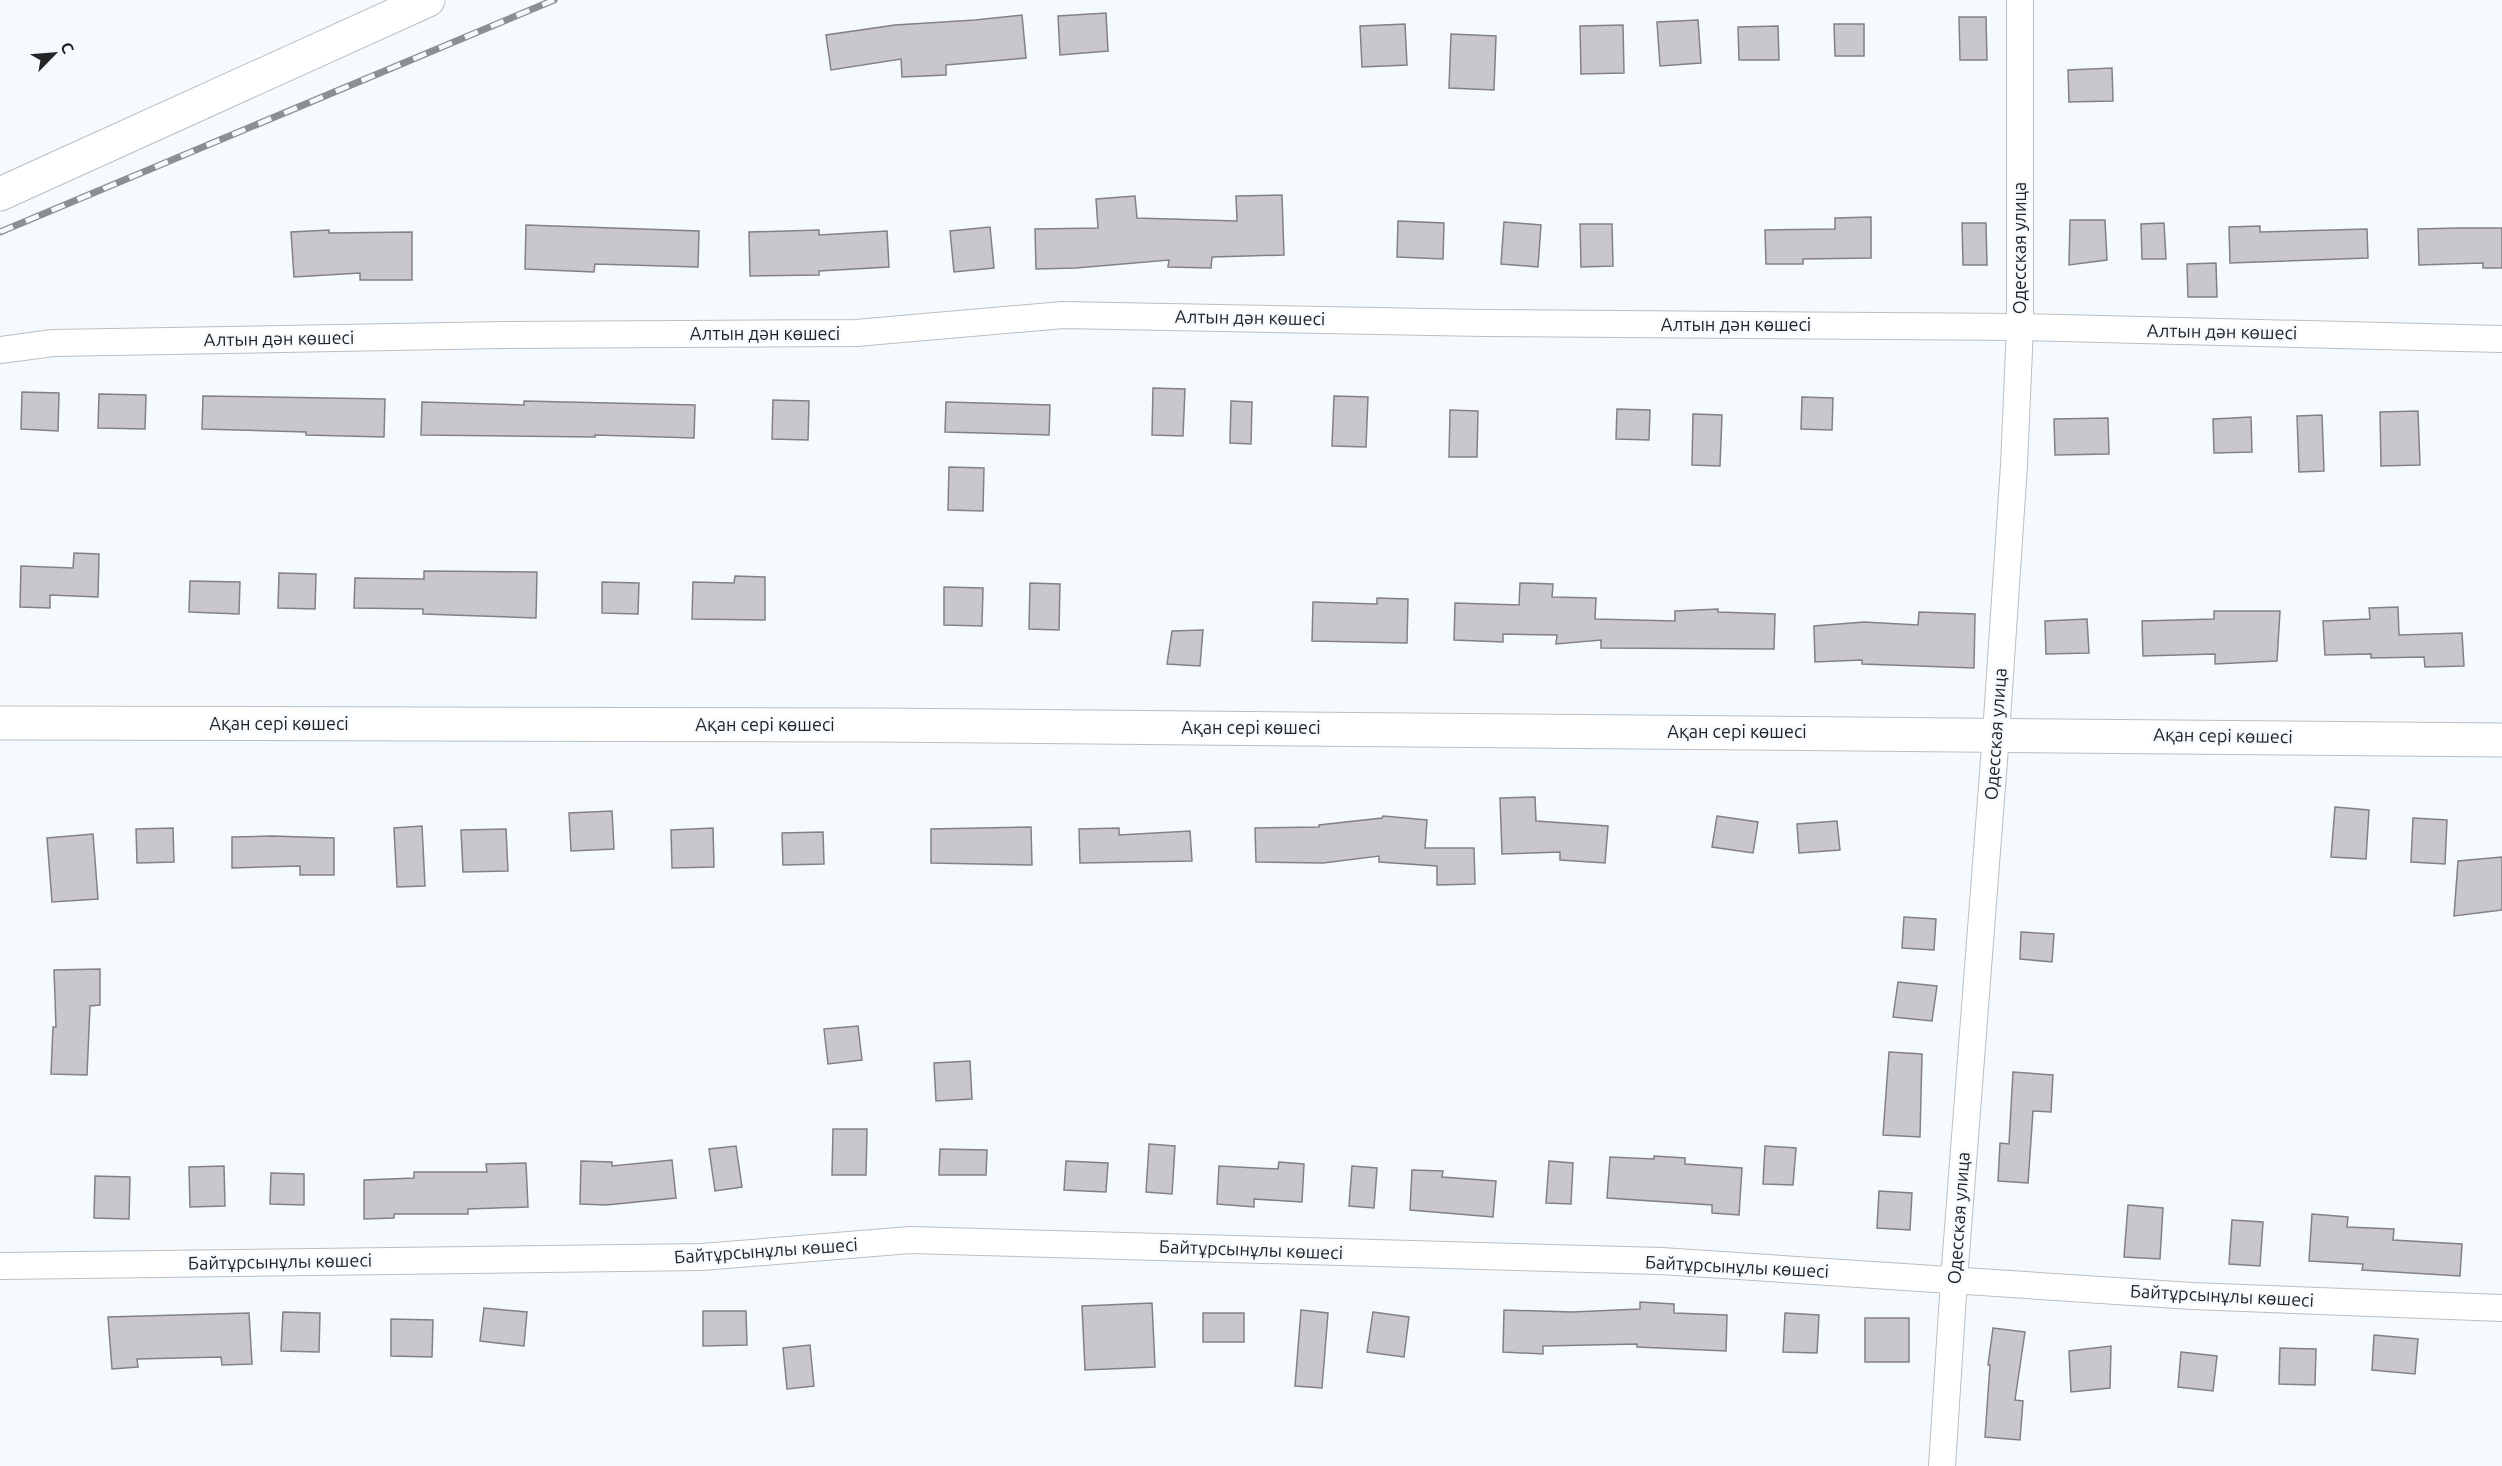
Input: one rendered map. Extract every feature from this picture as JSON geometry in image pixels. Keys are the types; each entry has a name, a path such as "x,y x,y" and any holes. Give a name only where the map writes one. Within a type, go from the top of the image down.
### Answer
{"street":[{"path":"0,194 428,0"},
{"name":"Одесская улица","path":"1942,1466 1996,734 2020,327 2020,0"},
{"name":"Алтын дән көшесі","path":"0,350 64,343 504,335 856,333 1063,315 1484,323 2020,327 2502,339"},
{"name":"Ақан сері көшесі","path":"0,723 874,725 2502,740"},
{"name":"Байтұрсынұлы көшесі","path":"0,1266 702,1257 909,1240 1661,1261 2193,1296 2502,1308"}],"building":[{"path":"1106,13 1108,51 1060,55 1058,16"},
{"path":"1022,15 1026,58 946,65 946,75 902,77 901,59 831,70 826,35 895,25"},
{"path":"1959,17 1986,17 1987,60 1960,60"},
{"path":"1698,20 1701,63 1660,66 1657,22"},
{"path":"1405,24 1407,65 1362,67 1360,26"},
{"path":"1834,24 1864,24 1864,56 1835,56"},
{"path":"1623,25 1624,73 1581,74 1580,26"},
{"path":"1778,26 1779,60 1739,60 1738,27"},
{"path":"1451,34 1496,36 1494,90 1449,88"},
{"path":"2112,68 2113,101 2069,102 2068,70"},
{"path":"1282,195 1284,255 1212,257 1211,268 1168,267 1169,260 1036,269 1035,229 1098,228 1096,199 1135,196 1137,218 1237,221 1236,196"},
{"path":"1871,217 1871,258 1803,259 1803,264 1766,264 1765,230 1835,229 1835,218"},
{"path":"2070,220 2105,220 2107,260 2069,265"},
{"path":"1398,221 1444,223 1443,259 1397,257"},
{"path":"1504,222 1541,225 1538,267 1501,264"},
{"path":"1962,223 1986,223 1987,265 1963,265"},
{"path":"2164,223 2166,259 2142,259 2141,224"},
{"path":"1580,224 1612,224 1613,266 1581,267"},
{"path":"526,225 699,231 698,267 595,264 594,272 525,269"},
{"path":"2260,226 2260,232 2367,229 2368,258 2230,263 2229,227"},
{"path":"990,227 994,268 954,272 950,231"},
{"path":"2502,228 2502,268 2483,268 2483,263 2419,265 2418,229"},
{"path":"329,230 329,233 412,232 412,280 360,280 360,273 294,277 291,232"},
{"path":"819,230 819,235 887,231 889,267 819,271 819,275 750,276 749,232"},
{"path":"2216,263 2217,297 2188,297 2187,264"},
{"path":"1153,388 1185,389 1183,436 1152,435"},
{"path":"22,392 59,393 58,431 21,429"},
{"path":"99,394 146,395 145,429 98,428"},
{"path":"203,396 385,399 384,437 202,429"},
{"path":"1334,396 1368,397 1366,447 1332,446"},
{"path":"1802,397 1833,398 1832,430 1801,429"},
{"path":"773,400 809,401 808,440 772,439"},
{"path":"524,401 695,405 694,438 595,435 595,437 421,435 422,402 524,405"},
{"path":"1231,401 1252,402 1251,444 1230,443"},
{"path":"946,402 1050,405 1049,435 945,432"},
{"path":"1617,409 1650,410 1649,440 1616,439"},
{"path":"1450,410 1478,411 1477,457 1449,457"},
{"path":"2418,411 2420,465 2381,466 2380,412"},
{"path":"1693,414 1722,415 1720,466 1692,465"},
{"path":"2322,415 2324,471 2299,472 2297,416"},
{"path":"2251,417 2252,452 2214,453 2213,419"},
{"path":"2108,418 2109,454 2055,455 2054,419"},
{"path":"949,467 984,468 983,511 948,510"},
{"path":"74,553 99,554 98,597 50,595 50,608 20,607 21,566 73,568"},
{"path":"424,571 537,572 536,618 423,614 423,609 354,608 355,578 424,579"},
{"path":"279,573 316,574 315,609 278,608"},
{"path":"735,576 765,577 765,620 692,619 693,582 734,583"},
{"path":"190,581 240,582 239,614 189,612"},
{"path":"602,582 639,583 638,614 602,613"},
{"path":"1030,583 1060,584 1059,630 1029,629"},
{"path":"1520,583 1553,584 1552,597 1596,598 1595,619 1675,621 1675,611 1718,609 1718,612 1775,614 1774,649 1601,648 1601,640 1556,644 1557,635 1503,634 1503,642 1454,640 1455,603 1519,605"},
{"path":"944,587 983,588 982,626 944,625"},
{"path":"1377,598 1408,599 1407,643 1312,641 1313,602 1377,604"},
{"path":"2398,607 2399,635 2462,633 2464,666 2425,667 2424,657 2371,658 2371,654 2325,655 2323,621 2370,619 2369,608"},
{"path":"2214,611 2280,611 2277,661 2215,664 2215,654 2143,656 2142,621 2214,619"},
{"path":"1919,612 1975,614 1974,668 1862,664 1862,660 1815,662 1814,626 1864,622 1918,625"},
{"path":"2087,619 2089,653 2046,654 2045,621"},
{"path":"1203,630 1200,666 1167,664 1172,631"},
{"path":"1535,797 1536,821 1608,826 1605,863 1560,860 1560,852 1502,854 1500,798"},
{"path":"2335,807 2369,810 2366,859 2331,857"},
{"path":"612,811 614,849 571,851 569,813"},
{"path":"1383,816 1427,820 1425,848 1474,848 1475,884 1437,885 1437,866 1379,862 1379,856 1323,863 1256,862 1255,828 1319,827 1319,825 1382,818"},
{"path":"1717,816 1758,822 1753,853 1712,847"},
{"path":"2413,818 2447,820 2445,864 2411,862"},
{"path":"1837,821 1840,850 1799,853 1797,824"},
{"path":"422,826 425,886 397,887 394,828"},
{"path":"1031,827 1032,865 931,863 931,829"},
{"path":"173,828 174,862 137,863 136,829"},
{"path":"713,828 714,867 672,868 671,830"},
{"path":"1119,828 1119,835 1190,831 1192,861 1080,863 1079,829"},
{"path":"506,829 508,871 463,872 461,830"},
{"path":"823,832 824,864 783,865 782,833"},
{"path":"93,834 98,899 52,902 47,838"},
{"path":"232,837 334,838 334,875 300,875 300,866 232,868"},
{"path":"2502,857 2502,910 2454,916 2458,861"},
{"path":"1904,917 1936,919 1934,950 1902,948"},
{"path":"2021,932 2054,934 2052,962 2020,959"},
{"path":"100,969 100,1005 90,1006 87,1075 51,1074 53,1027 56,1027 54,970"},
{"path":"1898,982 1937,986 1932,1021 1893,1017"},
{"path":"858,1026 862,1060 828,1064 824,1029"},
{"path":"1889,1052 1922,1054 1920,1137 1883,1135"},
{"path":"970,1061 972,1099 936,1101 934,1063"},
{"path":"2013,1072 2053,1075 2051,1112 2033,1111 2028,1183 1998,1181 2000,1143 2009,1144"},
{"path":"833,1129 867,1129 866,1175 832,1175"},
{"path":"1149,1144 1175,1146 1172,1194 1146,1192"},
{"path":"736,1146 742,1187 715,1191 709,1149"},
{"path":"1765,1146 1796,1148 1793,1185 1763,1184"},
{"path":"940,1149 987,1150 986,1175 939,1175"},
{"path":"1654,1156 1685,1158 1685,1164 1742,1168 1739,1215 1712,1213 1712,1205 1607,1198 1610,1157 1654,1159"},
{"path":"672,1160 676,1198 606,1205 580,1204 581,1161 612,1162 612,1166"},
{"path":"1066,1161 1108,1163 1106,1192 1064,1190"},
{"path":"1549,1161 1573,1163 1571,1204 1546,1203"},
{"path":"1279,1162 1304,1164 1302,1202 1254,1199 1254,1207 1217,1204 1219,1166 1278,1169"},
{"path":"526,1163 528,1207 468,1209 468,1214 394,1214 394,1218 364,1219 364,1180 414,1178 414,1172 487,1172 486,1164"},
{"path":"224,1166 225,1206 190,1207 189,1167"},
{"path":"1352,1166 1377,1168 1374,1208 1349,1206"},
{"path":"1412,1170 1443,1171 1442,1177 1496,1181 1493,1217 1410,1210"},
{"path":"271,1173 304,1174 304,1205 270,1204"},
{"path":"95,1176 130,1177 129,1219 94,1218"},
{"path":"1879,1191 1912,1193 1910,1230 1877,1228"},
{"path":"2128,1205 2163,1208 2160,1259 2124,1257"},
{"path":"2312,1214 2348,1217 2347,1227 2394,1229 2393,1240 2462,1244 2460,1276 2362,1270 2363,1264 2309,1261"},
{"path":"2232,1220 2263,1222 2260,1266 2229,1264"},
{"path":"1640,1302 1674,1304 1674,1313 1727,1315 1726,1351 1637,1347 1637,1344 1543,1346 1543,1354 1503,1352 1504,1310 1572,1312 1640,1309"},
{"path":"1152,1303 1155,1367 1085,1370 1082,1306"},
{"path":"484,1308 527,1312 524,1346 480,1341"},
{"path":"1301,1310 1328,1313 1322,1388 1295,1386"},
{"path":"703,1311 746,1311 747,1345 703,1346"},
{"path":"283,1312 320,1313 319,1352 281,1351"},
{"path":"1373,1312 1409,1317 1404,1357 1367,1352"},
{"path":"249,1313 252,1364 222,1365 221,1357 137,1359 138,1367 112,1369 108,1317"},
{"path":"1203,1313 1244,1313 1244,1342 1203,1342"},
{"path":"1785,1313 1819,1315 1817,1353 1783,1352"},
{"path":"1865,1318 1909,1318 1909,1362 1865,1362"},
{"path":"391,1319 433,1320 432,1357 391,1356"},
{"path":"1993,1328 2025,1332 2015,1400 2023,1401 2020,1440 1985,1437 1990,1365 1988,1365"},
{"path":"2374,1335 2418,1339 2415,1374 2372,1370"},
{"path":"810,1345 814,1386 787,1389 783,1348"},
{"path":"2111,1346 2110,1388 2071,1392 2069,1351"},
{"path":"2280,1348 2316,1349 2315,1385 2279,1384"},
{"path":"2181,1352 2217,1356 2213,1391 2178,1387"}],"railway":[{"path":"0,232 554,0"}]}
